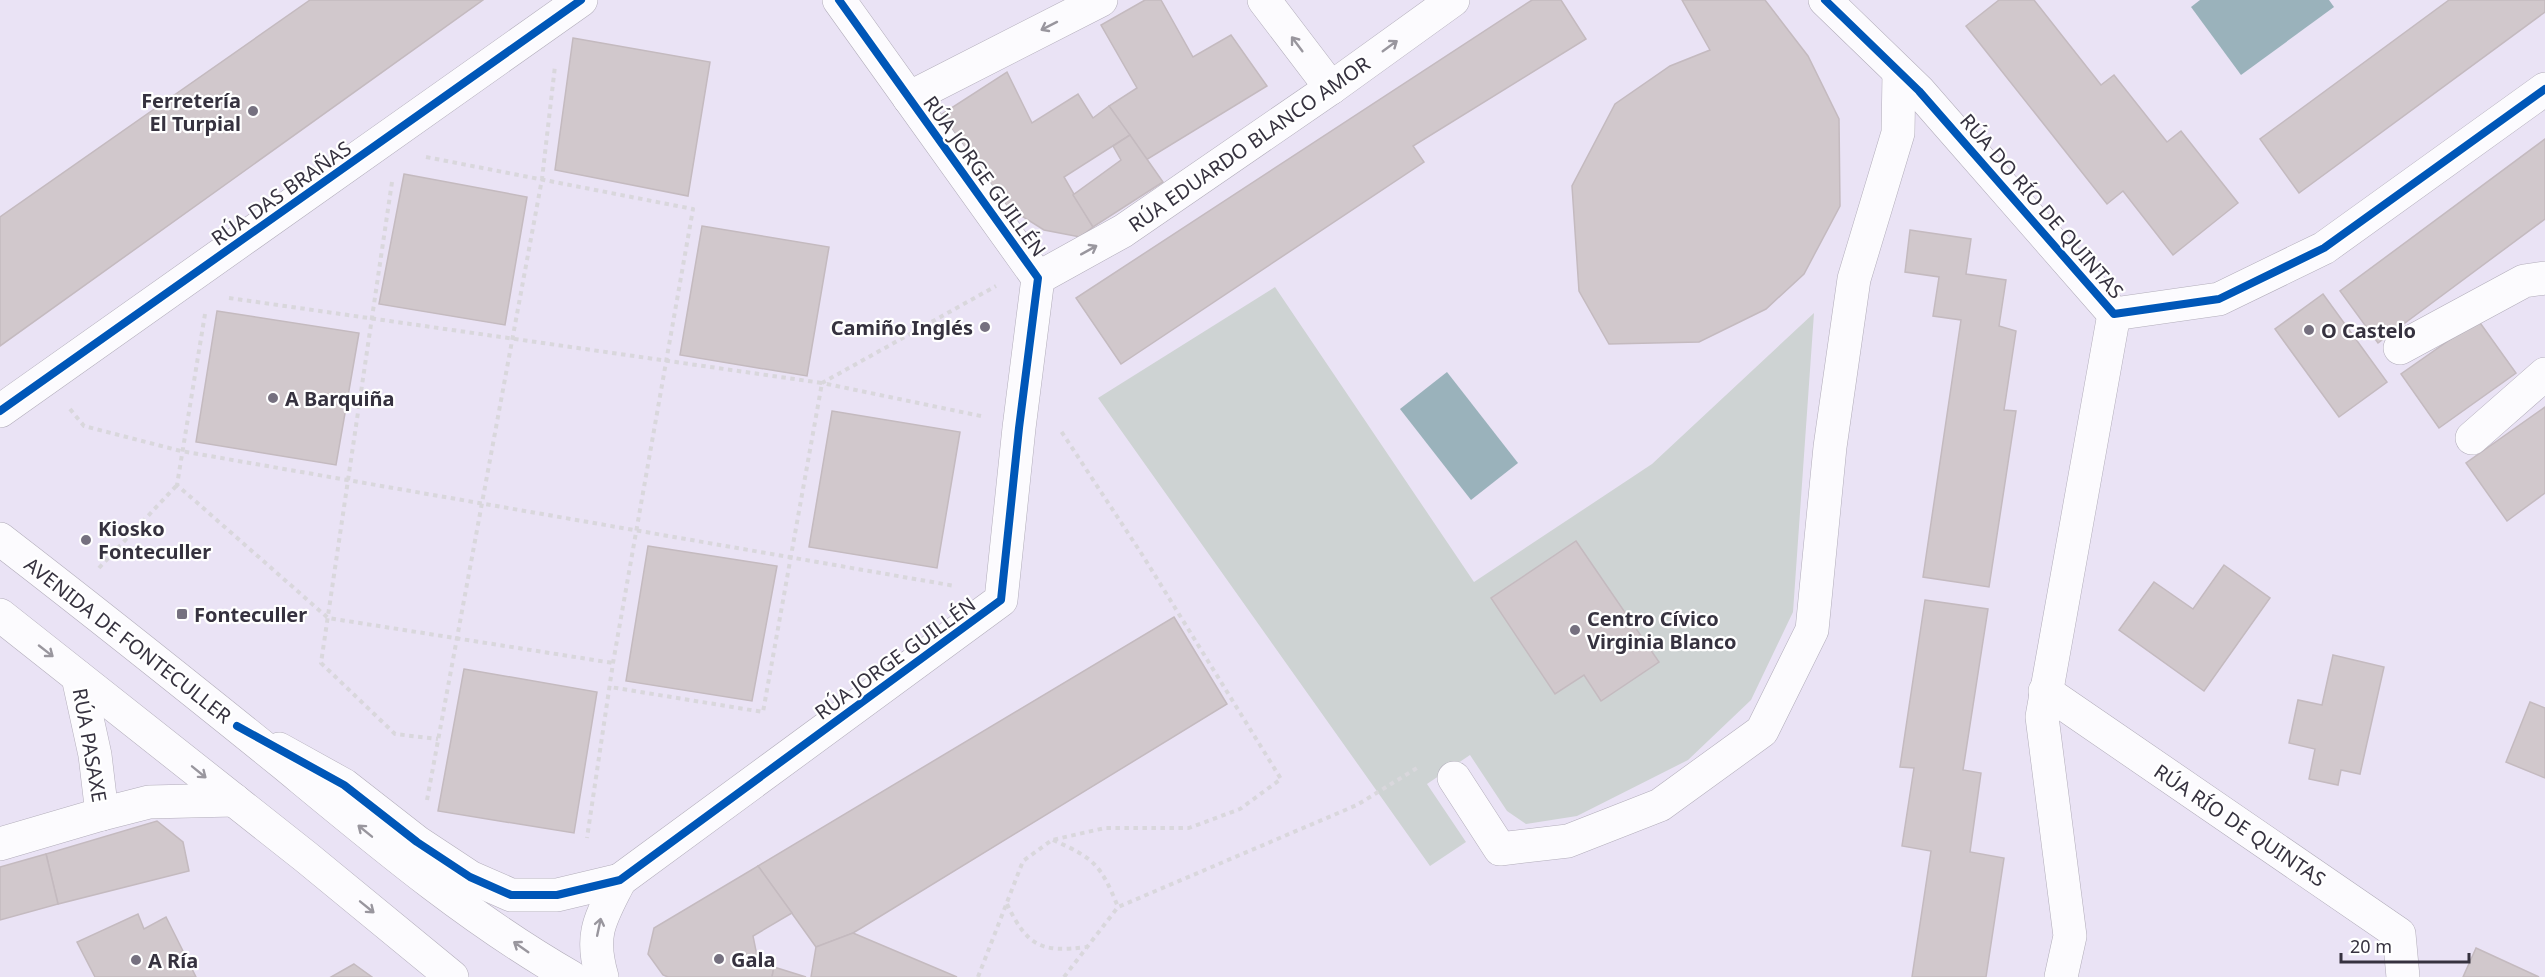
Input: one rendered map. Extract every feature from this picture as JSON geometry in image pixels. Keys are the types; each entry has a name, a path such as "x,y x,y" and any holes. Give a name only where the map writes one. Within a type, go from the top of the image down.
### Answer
{"street":[{"name":"RÚA DAS BRAÑAS","path":"0,411 581,0"},
{"name":"RÚA JORGE GUILLÉN","path":"237,726 344,785 417,842 470,877 512,895 557,895 620,880 1001,600 1038,278 839,0"},
{"path":"909,98 1101,0"},
{"path":"1264,0 1331,88"},
{"name":"RÚA EDUARDO BLANCO AMOR","path":"1038,278 1123,231 1331,88 1453,0"},
{"name":"RÚA DO RÍO DE QUINTAS","path":"1825,0 1919,91 2003,184 2114,314 2219,299 2324,248 2545,89"},
{"path":"1454,778 1500,849 1568,841 1660,805 1762,731 1812,630 1830,447 1854,279 1898,133 1899,73"},
{"path":"2400,348 2524,280 2545,278"},
{"path":"2061,977 2070,936 2042,717 2114,314"},
{"path":"2472,438 2545,374"},
{"name":"AVENIDA DE FONTECULLER","path":"0,539 144,649 411,868 533,956 572,977"},
{"path":"1,615 452,977"},
{"name":"RÚA PASAXE","path":"78,676 95,755 102,814"},
{"name":"RÚA RÍO DE QUINTAS","path":"2045,691 2399,934 2403,977"},
{"name":"RÚA PASAXE","path":"0,844 149,802 234,800"},
{"name":"RÚA JORGE GUILLÉN","path":"602,977 596,958 598,924 620,880"}],"path":[{"path":"417,842 542,179 555,60 540,30"},
{"path":"418,155 693,209 613,663 587,838"},
{"path":"393,173 321,663 395,734 438,739"},
{"path":"822,383 991,287 1038,278"},
{"path":"220,297 822,383 967,411 1019,428 1061,431 1143,556 1281,779 1240,808 1189,828 1105,828 1052,840 1023,861 978,977"},
{"path":"75,596 177,485 206,306"},
{"path":"46,380 84,426 181,451 948,584 1001,600"},
{"path":"610,687 763,712 822,383"},
{"path":"177,485 328,618 613,663"},
{"path":"1064,977 1118,906 1357,805 1438,755 1454,778"},
{"path":"1052,840 1079,851 1098,865 1118,906"},
{"path":"1006,904 1017,927 1036,945 1059,951 1086,947"}],"shaded area":[{"path":"1275,287 1474,582 1652,464 1814,313 1793,612 1751,700 1688,760 1577,816 1526,824 1507,811 1470,755 1427,784 1466,842 1430,866 1098,398"}],"water":[{"path":"2200,0 2329,0 2334,7 2241,75 2191,7"},
{"path":"1447,372 1518,463 1471,500 1400,409"}],"building":[{"path":"310,0 483,0 0,346 0,217"},
{"path":"1145,0 1161,0 1193,57 1231,35 1267,86 1146,160 1109,106 1137,88 1101,25"},
{"path":"1532,0 1561,0 1586,39 1413,146 1424,162 1121,364 1076,298"},
{"path":"1682,0 1765,0 1808,56 1839,119 1840,206 1804,274 1766,309 1699,342 1609,344 1579,291 1572,186 1615,104 1670,66 1710,50"},
{"path":"1999,0 2034,0 2101,85 2114,75 2167,142 2181,131 2238,203 2173,255 2123,191 2107,204 1966,26"},
{"path":"2449,0 2545,0 2545,12 2299,193 2260,139"},
{"path":"573,38 710,62 688,196 555,170"},
{"path":"1007,72 1032,123 1078,94 1093,118 1109,106 1130,135 1064,177 1093,227 1080,237 1044,230 990,196 942,114"},
{"path":"1130,135 1163,182 1093,227 1073,195 1121,160 1113,146"},
{"path":"2545,139 2545,219 2378,343 2340,291"},
{"path":"404,174 527,197 505,325 379,304"},
{"path":"702,226 829,247 807,376 680,355"},
{"path":"1910,230 1971,239 1966,274 2006,280 1999,326 2016,331 2004,410 2016,411 1989,587 1923,577 1961,320 1933,316 1939,277 1905,272"},
{"path":"2323,294 2387,382 2339,417 2275,329"},
{"path":"217,311 359,333 336,465 196,442"},
{"path":"2478,320 2516,373 2439,428 2401,374"},
{"path":"2545,407 2545,493 2507,521 2466,463"},
{"path":"832,411 960,432 937,568 809,547"},
{"name":"Centro Cívico Virginia Blanco","path":"1576,541 1659,662 1601,701 1584,675 1555,694 1491,598"},
{"path":"648,546 777,566 752,701 626,681"},
{"path":"2224,565 2270,598 2204,691 2119,630 2154,582 2193,609"},
{"path":"1925,600 1988,609 1963,770 1981,773 1970,852 2004,858 1986,977 1912,977 1931,851 1902,846 1914,768 1900,767"},
{"path":"1174,617 1227,704 853,933 816,947 758,866"},
{"path":"2333,655 2384,667 2360,774 2341,770 2338,785 2309,779 2315,749 2289,743 2298,700 2322,705"},
{"path":"464,669 597,692 574,833 438,811"},
{"path":"2530,702 2545,708 2545,778 2506,762"},
{"path":"157,821 183,842 189,871 58,904 46,854"},
{"path":"46,854 58,904 0,920 0,867"},
{"path":"758,866 792,913 753,936 757,956 774,967 772,977 668,977 663,975 648,954 654,928"},
{"name":"A Ría","path":"138,914 144,929 166,917 196,977 95,977 77,942"},
{"path":"853,933 957,977 811,977 816,947"},
{"path":"2476,948 2539,977 2463,977"},
{"path":"354,964 372,977 331,977"},
{"path":"774,967 806,977 772,977"}],"cycle path":[{"path":"0,411 581,0"},
{"path":"237,726 344,785 417,842 470,877 511,895 557,895 620,880 1001,600 1038,278 839,0"},
{"path":"1825,0 1919,91 2114,314 2219,299 2324,248 2545,89"}],"place":[{"name":"Ferretería El Turpial","path":"253,111"},
{"name":"Camiño Inglés","path":"985,327"},
{"name":"O Castelo","path":"2309,330"},
{"name":"A Barquiña","path":"273,398"},
{"name":"Kiosko Fonteculler","path":"86,540"},
{"name":"Fonteculler","path":"182,614"},
{"name":"Centro Cívico Virginia Blanco","path":"1575,630"},
{"name":"Gala","path":"719,959"},
{"name":"A Ría","path":"136,960"}]}
